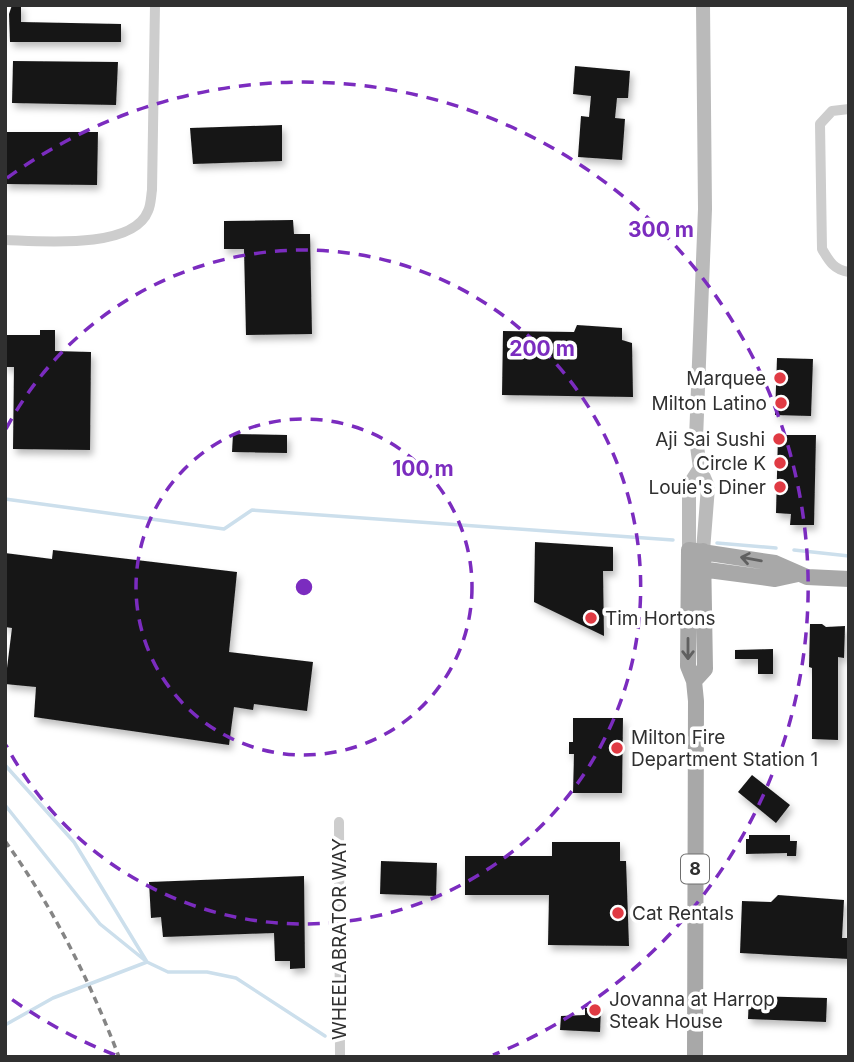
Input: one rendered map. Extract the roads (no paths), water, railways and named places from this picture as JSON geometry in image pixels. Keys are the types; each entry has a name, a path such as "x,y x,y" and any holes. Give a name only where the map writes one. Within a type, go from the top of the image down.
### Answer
{"main road":[{"name":"8","path":"695,1057 694,681 705,669 689,485 699,468 696,439 705,209 703,5"},
{"path":"696,550 775,563 807,577 849,579"},
{"path":"695,568 775,579 798,574"}],"street":[{"path":"5,240 59,241 128,233 148,212 152,190 155,5"},
{"path":"849,109 832,111 820,124 822,249 829,262 840,271 849,272"},
{"name":"WHEELABRATOR WAY","path":"339,822 340,1057"}],"waterway":[{"path":"5,499 224,529 252,510 673,540"},
{"path":"717,543 776,548"},
{"path":"794,550 849,556"},
{"path":"5,765 74,842 147,962 168,972 207,972 236,978 325,1036"},
{"path":"5,805 100,924 147,962 53,998 5,1025"}],"railway":[{"path":"5,841 55,918 96,1000 119,1057"}],"place":[{"name":"Marquee","path":"780,378"},
{"name":"Milton Latino","path":"781,403"},
{"name":"Aji Sai Sushi","path":"779,439"},
{"name":"Circle K","path":"780,463"},
{"name":"Louie's Diner","path":"780,487"},
{"name":"Tim Hortons","path":"591,618"},
{"name":"Milton Fire Department Station 1","path":"617,748"},
{"name":"Cat Rentals","path":"618,913"},
{"name":"Jovanna at Harrop Steak House","path":"595,1010"}]}
